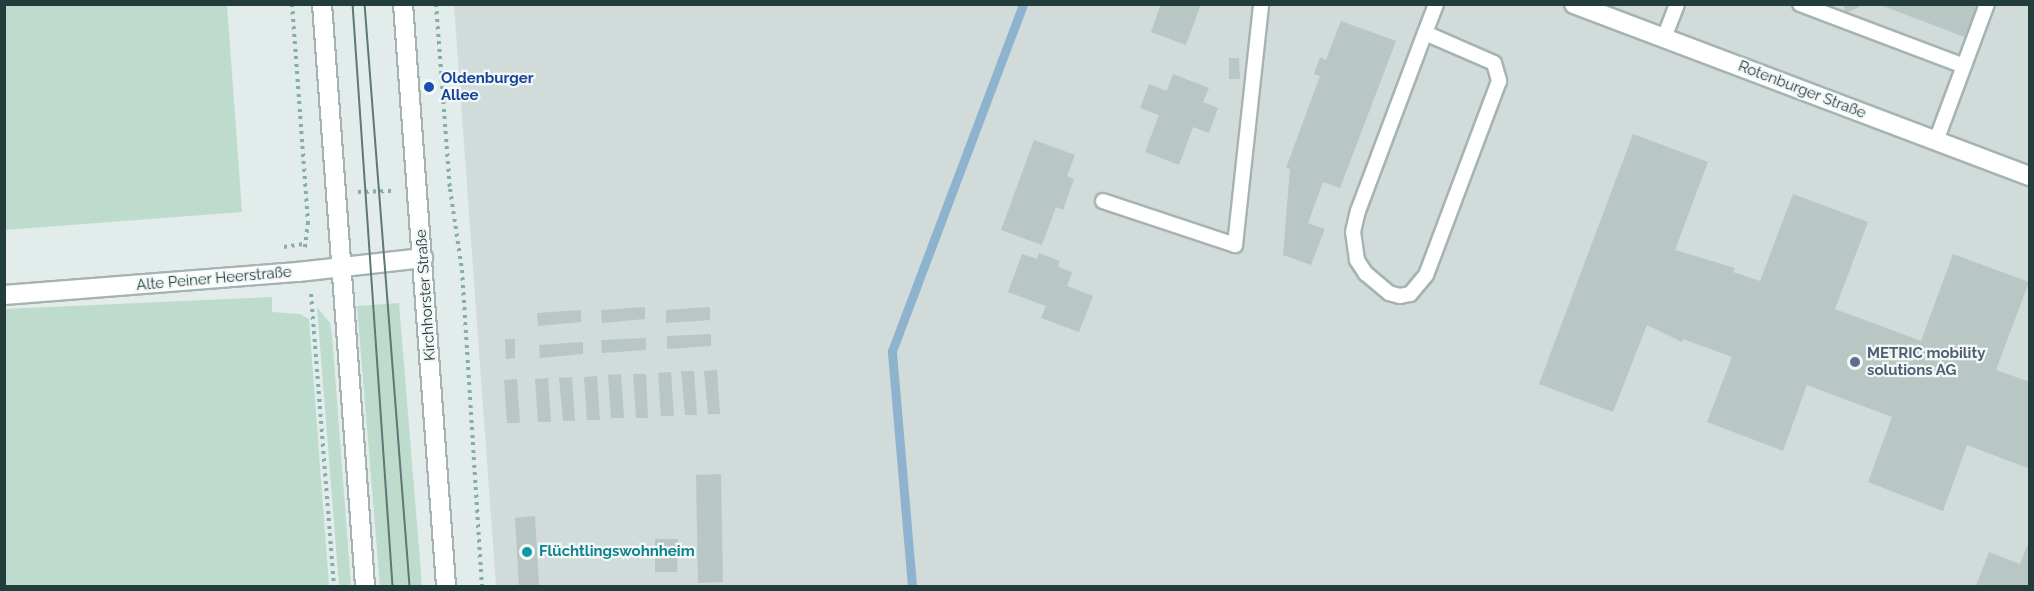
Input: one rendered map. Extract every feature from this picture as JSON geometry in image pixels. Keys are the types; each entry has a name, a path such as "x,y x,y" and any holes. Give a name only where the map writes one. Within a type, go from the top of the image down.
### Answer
{"main road":[{"path":"322,4 365,586"},
{"name":"Kirchhorster Straße","path":"403,4 446,586"},
{"name":"Rotenburger Straße","path":"1574,4 2030,176"},
{"name":"Alte Peiner Heerstraße","path":"4,295 423,258"}],"lane":[{"path":"1103,201 1235,245 1261,4"},
{"path":"1425,33 1494,63 1499,81 1426,275 1410,294 1400,296 1389,293 1366,274 1355,253 1353,232 1425,33 1436,4"},
{"path":"1664,38 1677,4"},
{"path":"1800,4 1964,66"},
{"path":"1936,141 1987,4"}],"path":[{"path":"436,4 450,189 462,270 482,586"},
{"path":"306,193 450,189"}],"shaded area":[{"path":"454,5 2029,5 2029,586 496,586"}],"green space":[{"path":"5,4 227,5 242,212 5,230"},
{"path":"272,297 272,312 300,314 309,319 329,586 5,586 5,309"},
{"path":"399,303 422,586 380,586 357,306"},
{"path":"317,307 330,323 332,335 351,586 339,586"}],"building":[{"path":"1161,4 1201,4 1186,45 1151,32"},
{"path":"1843,4 1865,4 1846,13"},
{"path":"1878,4 1979,4 1967,38"},
{"path":"1341,21 1396,41 1340,188 1323,182 1308,223 1325,229 1311,265 1283,255 1290,169 1286,168 1320,76 1314,74 1320,57 1326,60"},
{"path":"1229,58 1239,58 1240,79 1229,79"},
{"path":"1173,74 1209,88 1203,102 1218,108 1209,133 1193,127 1179,165 1145,152 1159,115 1140,108 1149,84 1167,91"},
{"path":"1633,134 1708,162 1675,250 1735,268 1733,272 1760,281 1793,194 1868,222 1835,309 1921,341 1953,254 2029,282 1996,370 2030,382 2030,469 1967,445 1943,511 1868,482 1892,417 1807,385 1783,451 1707,422 1732,357 1683,339 1682,342 1647,325 1613,412 1539,384"},
{"path":"1034,140 1075,155 1067,176 1074,179 1063,210 1056,207 1042,245 1001,230"},
{"path":"1039,253 1060,261 1058,267 1072,272 1067,286 1093,296 1079,332 1041,318 1046,306 1008,292 1022,254 1037,259"},
{"path":"645,307 645,319 602,323 601,310"},
{"path":"710,307 710,320 666,323 666,310"},
{"path":"581,310 581,322 538,326 537,313"},
{"path":"711,334 711,346 667,349 667,336"},
{"path":"646,338 646,350 602,353 601,340"},
{"path":"505,339 515,339 515,358 506,359"},
{"path":"583,342 583,354 540,358 539,345"},
{"path":"717,370 720,414 708,414 704,371"},
{"path":"681,371 694,371 697,415 685,415"},
{"path":"671,372 674,416 661,416 658,373"},
{"path":"621,374 624,418 611,418 608,375"},
{"path":"633,374 646,374 648,418 636,418"},
{"path":"597,376 600,420 587,420 584,377"},
{"path":"572,377 575,421 563,421 559,378"},
{"path":"548,378 551,422 538,422 535,379"},
{"path":"517,379 520,423 507,423 504,380"},
{"path":"721,474 723,582 698,583 696,475"},
{"name":"Flüchtlingswohnheim","path":"535,516 539,586 519,586 515,518"},
{"path":"655,539 678,539 677,572 655,572"},
{"path":"2030,539 2030,586 1976,586 1989,552 2020,564"}],"waterway":[{"path":"912,586 892,351 1023,4"}],"tram line":[{"path":"353,4 393,586"},
{"path":"365,4 410,586"}],"place":[{"name":"Oldenburger Allee","path":"429,87"},
{"name":"METRIC mobility solutions AG","path":"1855,362"},
{"name":"Flüchtlingswohnheim","path":"527,552"}]}
